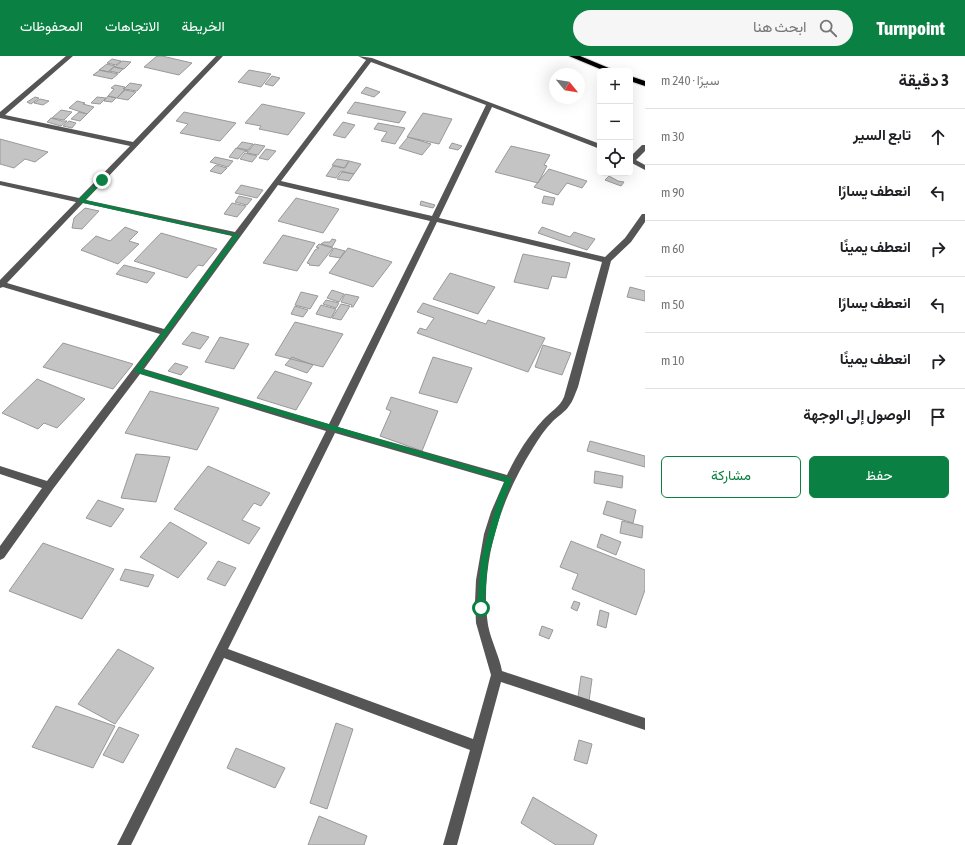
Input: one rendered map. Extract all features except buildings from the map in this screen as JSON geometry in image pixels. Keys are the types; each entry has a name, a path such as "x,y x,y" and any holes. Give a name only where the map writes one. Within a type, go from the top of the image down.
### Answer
{"highway":[{"path":"573,56 604,68"},
{"path":"633,79 645,84"}],"street":[{"path":"0,116 70,56"},
{"path":"165,332 1,285 220,56"},
{"path":"0,555 49,486 138,370 238,235 365,57 597,146"},
{"path":"124,845 220,651 333,429 436,220 490,104"},
{"path":"0,116 135,145"},
{"path":"633,158 645,147"},
{"path":"633,161 645,168"},
{"path":"276,182 607,260"},
{"path":"0,183 238,235"},
{"path":"450,845 497,675 496,666 482,623 482,582 484,559 501,498 509,480 536,435 565,404 570,393 607,260 628,240 645,216"},
{"path":"138,370 509,480"},
{"path":"0,470 49,486"},
{"path":"220,651 478,746"},
{"path":"497,675 645,724"}],"route":[{"path":"102,180 81,200 238,235 138,370 509,480 501,498 484,559 481,608"}]}
